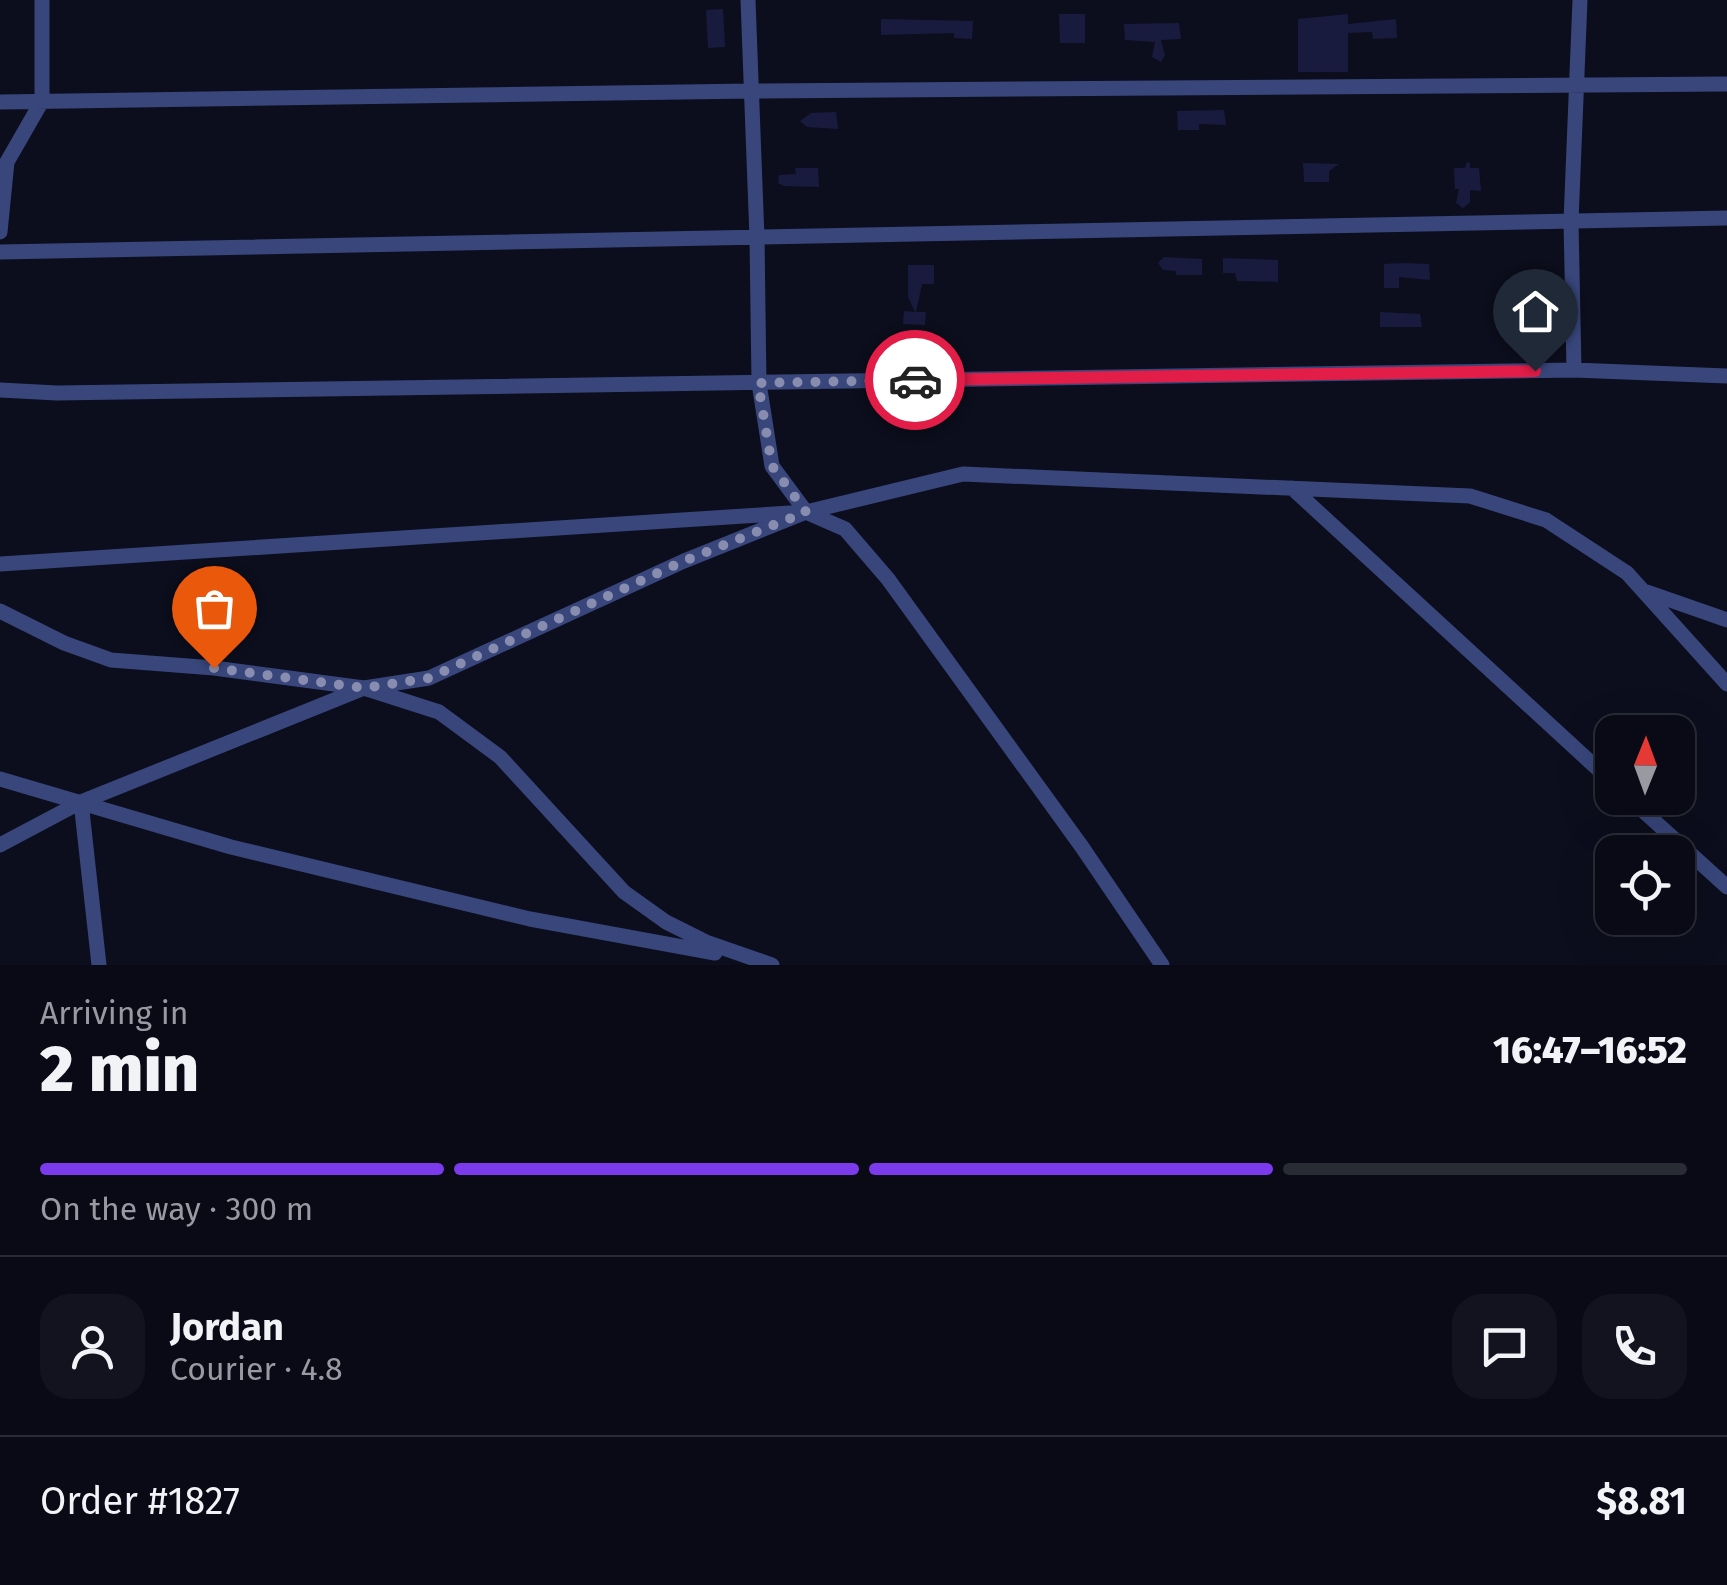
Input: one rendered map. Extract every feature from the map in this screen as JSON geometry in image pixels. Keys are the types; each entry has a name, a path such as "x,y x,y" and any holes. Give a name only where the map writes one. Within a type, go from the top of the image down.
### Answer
{"street":[{"path":"0,232 7,162 42,102 42,0"},
{"path":"748,0 758,383 772,466 806,512"},
{"path":"1574,370 1571,222 1580,0"},
{"path":"0,102 752,91 1727,84"},
{"path":"0,252 1727,218"},
{"path":"0,390 57,393 1574,370 1727,376"},
{"path":"0,845 81,802 364,688 429,678 684,561 806,512 963,474 1470,496 1546,520 1627,573 1727,684"},
{"path":"1292,488 1595,766"},
{"path":"0,564 806,512 845,529 888,579 1082,846 1162,965"},
{"path":"1643,590 1727,620"},
{"path":"0,612 64,643 111,660 214,668 364,688 439,712 500,757 624,892 666,922 706,942 765,963"},
{"path":"0,779 231,846 530,920 765,963"},
{"path":"81,802 98,965"},
{"path":"1648,815 1727,887"}],"building":[{"path":"723,9 725,47 708,48 706,10"},
{"path":"1059,14 1085,14 1085,43 1060,43"},
{"path":"1348,14 1348,24 1396,19 1397,38 1373,39 1372,32 1348,33 1348,72 1298,72 1298,19"},
{"path":"881,19 973,21 972,39 954,38 954,33 881,35"},
{"path":"1179,23 1181,39 1161,40 1165,55 1161,62 1152,57 1155,42 1125,40 1124,24"},
{"path":"1224,110 1226,125 1199,124 1199,130 1178,130 1177,111"},
{"path":"836,112 838,129 807,127 800,121 811,113"},
{"path":"1467,162 1470,168 1479,168 1481,191 1470,190 1470,202 1463,208 1456,203 1459,189 1455,189 1454,168 1465,168"},
{"path":"1303,163 1339,164 1329,171 1329,182 1304,182"},
{"path":"795,168 818,168 819,187 778,183 779,175 796,174"},
{"path":"1164,257 1202,259 1202,275 1176,275 1176,271 1163,270 1158,263"},
{"path":"1223,258 1278,260 1278,282 1237,281 1235,273 1223,273"},
{"path":"1384,264 1429,264 1430,280 1399,277 1399,288 1384,288"},
{"path":"908,265 934,265 934,284 922,284 916,312 926,312 925,325 903,324 904,311 915,312 908,297"},
{"path":"1380,312 1420,314 1422,327 1380,327"}],"way so far":[{"path":"214,668 364,688 429,678 684,561 806,512 772,466 758,383 915,380"}],"route":[{"path":"915,380 1535,371"}]}
